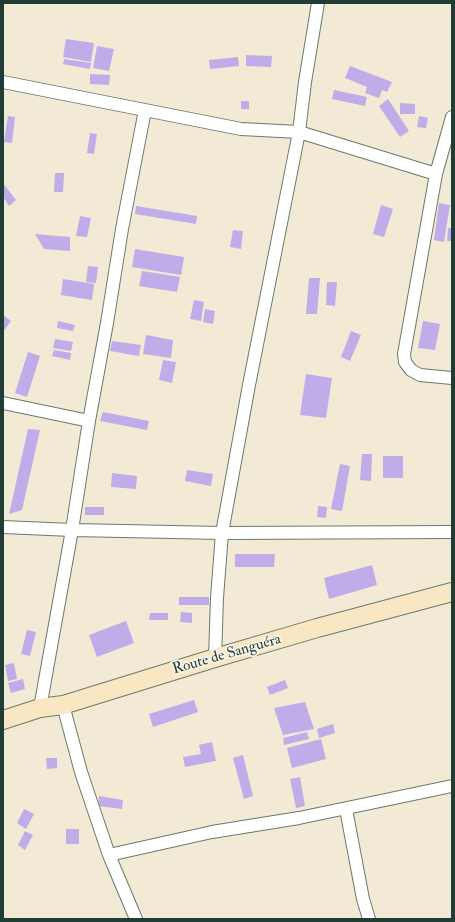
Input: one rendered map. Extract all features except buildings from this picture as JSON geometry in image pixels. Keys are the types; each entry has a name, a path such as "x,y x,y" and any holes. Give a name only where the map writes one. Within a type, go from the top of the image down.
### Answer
{"street":[{"path":"215,658 217,598 222,533 249,385 299,132 305,82 318,3"},
{"path":"3,82 241,129 299,132 436,174"},
{"path":"40,708 72,530 122,229 145,110"},
{"path":"452,117 436,174 404,354 405,362 411,370 420,375 452,378"},
{"path":"3,403 89,421"},
{"path":"3,527 222,533 452,532"},
{"name":"Route de Sanguéra","path":"3,720 40,708 63,705 325,626 452,592"},
{"path":"63,705 81,772 110,855 136,919"},
{"path":"110,855 212,832 299,818 452,786"},
{"path":"346,808 363,899 369,919"}]}
